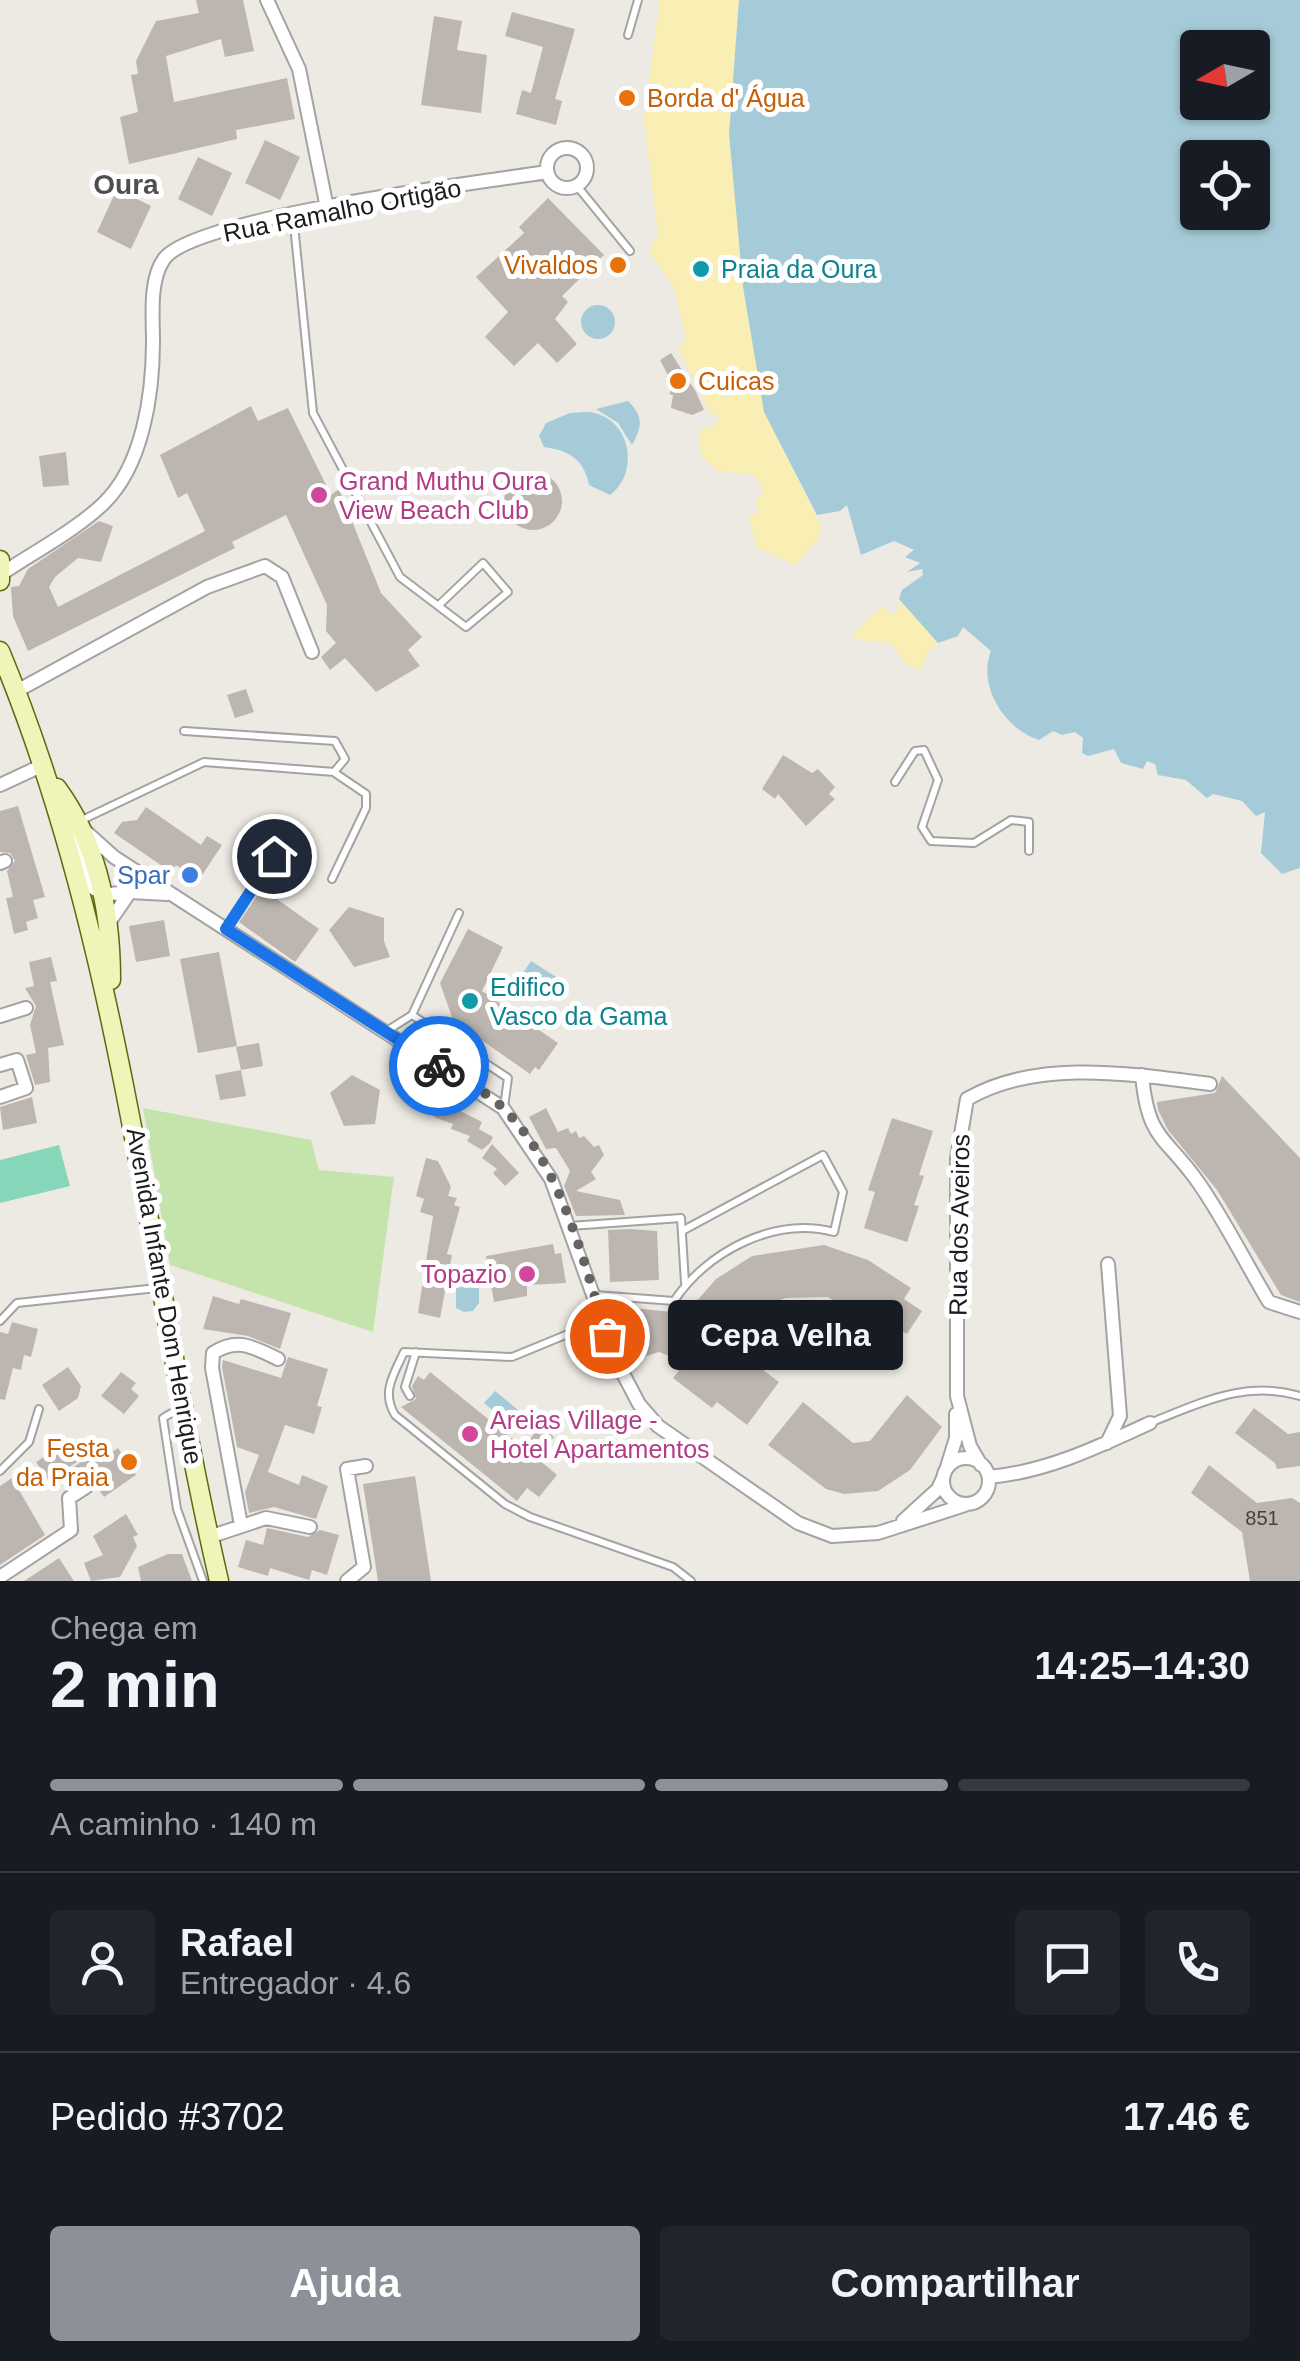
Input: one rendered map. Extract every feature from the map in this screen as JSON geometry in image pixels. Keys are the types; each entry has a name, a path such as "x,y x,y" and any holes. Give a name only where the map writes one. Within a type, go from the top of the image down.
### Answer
{"street":[{"path":"267,0 299,69 327,208"},
{"path":"565,147 577,149 588,168 577,186 559,186 547,172 552,153 565,147"},
{"name":"Rua Ramalho Ortigão","path":"1,572 104,504 133,462 153,364 156,276 164,259 195,240 293,215 547,172"},
{"path":"15,692 207,587 266,566 282,577 312,652"},
{"name":"Avenida Infante Dom Henrique","path":"1,651 43,765 99,884 110,921 112,1011"},
{"path":"0,786 43,765"},
{"path":"71,824 114,857 503,1108 543,1164 570,1226 602,1320 639,1404 658,1426 725,1475 798,1523 832,1536 878,1533 982,1498 985,1471"},
{"name":"Avenida Infante Dom Henrique","path":"71,824 112,1011 219,1581"},
{"path":"100,963 104,946 99,884 114,857"},
{"path":"99,884 178,897"},
{"path":"110,921 130,892"},
{"path":"0,1016 26,1008"},
{"path":"0,1065 17,1060 26,1088 0,1097"},
{"name":"Rua dos Aveiros","path":"985,1471 970,1446 956,1396 957,1158 967,1099 996,1082 1029,1074 1142,1075"},
{"path":"1210,1084 1142,1075 1145,1106 1160,1141 1197,1180 1268,1302 1300,1312"},
{"path":"1107,1443 1120,1416 1108,1264"},
{"path":"241,1525 212,1368 213,1354 228,1344 244,1344 278,1359"},
{"path":"897,1526 938,1489 956,1438 956,1396"},
{"path":"945,1473 965,1458 985,1471 1014,1477 1150,1423"},
{"path":"347,1581 365,1574 347,1470 366,1466"},
{"path":"945,1473 948,1496 965,1505"},
{"path":"0,1577 71,1530 69,1498 86,1487"},
{"path":"209,1537 266,1518 310,1527"}],"lane":[{"path":"628,35 638,0"},
{"path":"577,186 630,251"},
{"path":"293,215 313,413 400,577 440,604 466,628 508,592 483,563 440,604"},
{"path":"184,731 335,741 345,759 342,768 334,772"},
{"path":"895,782 915,751 924,750 938,780 922,827 931,841 974,843 1011,820 1029,822 1029,851"},
{"path":"71,824 204,762 334,772 366,794 366,808 332,880"},
{"path":"226,929 278,846"},
{"path":"384,1032 412,1015 459,914"},
{"path":"412,1015 508,1078 509,1094 503,1108"},
{"path":"594,1294 674,1301 685,1284 712,1259 741,1244 797,1229 834,1232 843,1192 823,1155 682,1231"},
{"path":"570,1226 681,1218 685,1284"},
{"path":"0,1321 17,1303 163,1287"},
{"path":"602,1320 512,1357 404,1352 388,1387 388,1403 395,1414 505,1504 530,1518 674,1567 691,1581"},
{"path":"410,1396 405,1387 416,1352"},
{"path":"1150,1423 1246,1388 1268,1388 1300,1396"},
{"path":"185,1404 163,1418 177,1509 202,1581"},
{"path":"0,1470 29,1442 39,1409"}],"green space":[{"path":"143,1108 311,1140 319,1170 394,1177 373,1332 170,1265"},
{"path":"59,1145 70,1186 0,1203 0,1160"}],"sand":[{"name":"Praia da Oura","path":"660,0 739,0 729,134 764,412 821,525 820,537 795,565 757,548 748,515 758,513 755,502 764,492 754,475 718,471 701,455 698,431 714,426 720,417 710,413 678,348 686,341 675,289 649,251 658,234 644,118"},
{"path":"899,599 938,643 928,651 922,670 907,665 890,643 856,640 854,633 882,606 890,614 898,611"}],"water":[{"path":"739,0 1300,0 1300,868 1282,874 1261,853 1265,812 1256,816 1242,801 1213,794 1207,798 1186,780 1158,775 1155,764 1147,761 1143,769 1121,763 1114,749 1088,756 1082,753 1083,738 1075,732 1062,735 1053,731 1039,740 1005,716 988,678 991,651 963,627 958,636 938,643 899,599 902,590 923,575 922,569 907,572 920,563 905,557 914,550 894,541 861,555 847,505 840,511 817,515 764,412 743,287 729,134"},
{"path":"598,305 610,310 615,322 610,334 598,339 586,334 581,322 586,310"},
{"path":"628,401 640,422 632,445 618,423 596,409"},
{"path":"591,412 607,418 623,437 628,462 619,486 610,495 589,485 574,457 544,447 539,436 546,423 570,413"},
{"path":"531,961 561,980 549,1000 518,980"},
{"path":"471,1278 479,1282 479,1303 473,1311 464,1312 456,1308 456,1285"},
{"path":"495,1391 529,1419 519,1432 484,1403"}],"building":[{"path":"196,0 243,0 254,51 225,57 221,39 166,56 174,102 287,78 295,119 236,130 237,139 129,164 120,117 138,112 131,75 138,74 136,61 156,21 199,13"},
{"path":"512,12 575,29 555,99 562,101 556,125 516,114 522,90 531,93 543,47 505,36"},
{"path":"434,16 462,21 457,50 487,55 481,113 421,105"},
{"path":"265,140 300,157 280,200 245,183"},
{"path":"198,157 232,173 212,216 178,199"},
{"path":"117,189 151,206 131,249 97,232"},
{"path":"548,198 604,255 562,296 568,302 555,319 577,344 557,363 538,343 514,366 485,337 508,312 476,277 524,233 519,227"},
{"path":"671,353 704,410 692,415 671,408 673,395 669,394 674,387 660,360"},
{"path":"251,406 258,421 288,408 331,495 339,489 381,593 422,637 408,650 420,666 376,692 345,658 330,670 321,657 336,643 326,631 327,605 286,515 232,542 235,548 28,651 13,616 11,587 19,586 28,569 99,521 113,526 101,562 78,558 55,577 49,587 58,607 205,531 187,493 178,498 160,455"},
{"path":"66,452 69,485 43,487 39,456"},
{"path":"533,472 553,481 562,501 553,521 533,530 513,521 504,501 513,481"},
{"path":"246,689 254,712 235,718 227,695"},
{"path":"783,755 812,773 818,769 835,787 829,794 835,799 806,826 778,794 775,799 762,789"},
{"path":"18,806 45,897 33,900 38,918 26,922 28,930 14,934 6,898 13,897 7,871 15,861 10,853 0,852 0,811"},
{"path":"146,807 201,845 207,836 222,845 199,880 176,865 171,872 114,833 122,822 137,820"},
{"path":"267,892 319,929 295,962 239,922 259,893 264,896"},
{"path":"349,907 384,918 384,941 390,957 354,967 329,930"},
{"path":"164,920 170,956 136,962 129,926"},
{"name":"Edifico Vasco da Gama","path":"468,929 503,947 482,991 558,1043 539,1070 535,1067 530,1074 453,1020 440,983"},
{"path":"219,952 237,1046 198,1053 180,959"},
{"path":"51,957 57,981 50,982 64,1045 48,1048 50,1082 35,1085 26,1055 36,1053 30,1025 36,1006 25,988 34,986 29,962"},
{"path":"259,1043 263,1066 241,1070 236,1047"},
{"path":"241,1070 246,1096 220,1100 215,1075"},
{"path":"352,1075 380,1090 375,1124 344,1126 330,1093"},
{"path":"1222,1076 1300,1158 1300,1302 1281,1295 1217,1190 1168,1130 1158,1110 1157,1102 1215,1093"},
{"path":"32,1097 37,1123 3,1130 0,1107"},
{"path":"439,1100 482,1122 479,1129 493,1137 490,1143 482,1150 467,1141 470,1136 451,1129 453,1124 434,1117"},
{"path":"546,1108 558,1132 568,1128 571,1134 576,1131 579,1138 584,1136 594,1147 599,1145 604,1155 591,1172 596,1179 576,1191 620,1200 625,1215 576,1216 564,1186 570,1171 556,1148 546,1149 529,1117"},
{"path":"892,1118 933,1131 919,1175 924,1176 914,1205 919,1206 907,1242 864,1228 875,1192 868,1190"},
{"path":"492,1144 519,1173 505,1186 493,1173 497,1169 482,1158"},
{"path":"426,1158 438,1161 451,1187 448,1196 457,1198 454,1205 460,1207 447,1254 452,1255 440,1318 418,1313 433,1216 420,1212 424,1199 416,1196"},
{"path":"608,1230 657,1231 659,1280 610,1282"},
{"name":"Topazio","path":"553,1244 555,1254 561,1253 566,1283 527,1285 527,1296 494,1302 486,1256"},
{"path":"824,1245 868,1260 911,1288 904,1299 922,1311 907,1334 889,1324 882,1334 828,1297 786,1298 768,1304 739,1326 720,1350 745,1370 751,1361 779,1382 747,1425 717,1402 712,1408 673,1378 686,1362 659,1352 640,1358 622,1307 673,1312 681,1319 716,1279 752,1256"},
{"path":"213,1296 239,1304 241,1299 291,1313 280,1349 248,1336 203,1329"},
{"path":"12,1322 38,1329 31,1357 24,1355 21,1370 13,1368 5,1400 0,1399 0,1332 8,1334"},
{"path":"288,1357 328,1369 317,1406 322,1407 314,1434 285,1425 268,1472 299,1485 302,1475 328,1486 316,1519 274,1507 249,1513 245,1492 259,1455 237,1447 222,1367 223,1360 281,1378"},
{"path":"68,1367 81,1386 78,1398 59,1411 42,1385"},
{"path":"121,1372 136,1383 131,1389 139,1396 124,1414 101,1396"},
{"name":"Areias Village - Hotel Apartamentos","path":"430,1372 524,1448 539,1426 554,1437 538,1459 557,1475 539,1497 527,1488 517,1501 401,1407 416,1399 412,1386 418,1376 424,1380"},
{"path":"907,1395 942,1427 910,1470 878,1491 844,1494 826,1489 768,1445 803,1402 853,1443 870,1441"},
{"path":"1254,1408 1288,1434 1300,1432 1300,1466 1277,1469 1275,1463 1235,1433"},
{"path":"65,1443 77,1462 48,1480 36,1462"},
{"path":"118,1448 136,1475 104,1497 88,1474 76,1481 69,1470 93,1454 98,1462"},
{"path":"1209,1465 1257,1503 1292,1498 1300,1503 1300,1581 1250,1581 1242,1532 1191,1493"},
{"path":"415,1476 431,1581 378,1581 363,1484"},
{"path":"12,1478 45,1535 0,1565 0,1486"},
{"path":"126,1514 138,1535 133,1537 137,1546 120,1577 91,1581 84,1563 103,1555 93,1536"},
{"path":"267,1528 308,1537 320,1530 339,1535 327,1575 312,1570 309,1580 270,1568 268,1576 238,1567 246,1540 263,1545"},
{"path":"168,1554 182,1554 192,1581 141,1581 138,1567"},
{"path":"59,1558 74,1581 24,1581"}],"way so far":[{"path":"439,1066 503,1108 526,1136 551,1179 607,1336"}],"place":[{"name":"Borda d' Água","path":"627,98"},
{"name":"Vivaldos","path":"618,265"},
{"name":"Praia da Oura","path":"701,269"},
{"name":"Cuicas","path":"678,381"},
{"name":"Grand Muthu Oura View Beach Club","path":"319,495"},
{"name":"Spar","path":"190,875"},
{"name":"Edifico Vasco da Gama","path":"470,1001"},
{"name":"Topazio","path":"527,1274"},
{"name":"Cepa Velha","path":"607,1336"},
{"name":"Areias Village - Hotel Apartamentos","path":"470,1434"},
{"name":"Festa da Praia","path":"129,1462"}],"district":[{"name":"Oura","path":"126,184"}],"route":[{"path":"274,856 226,929 439,1066"}]}
